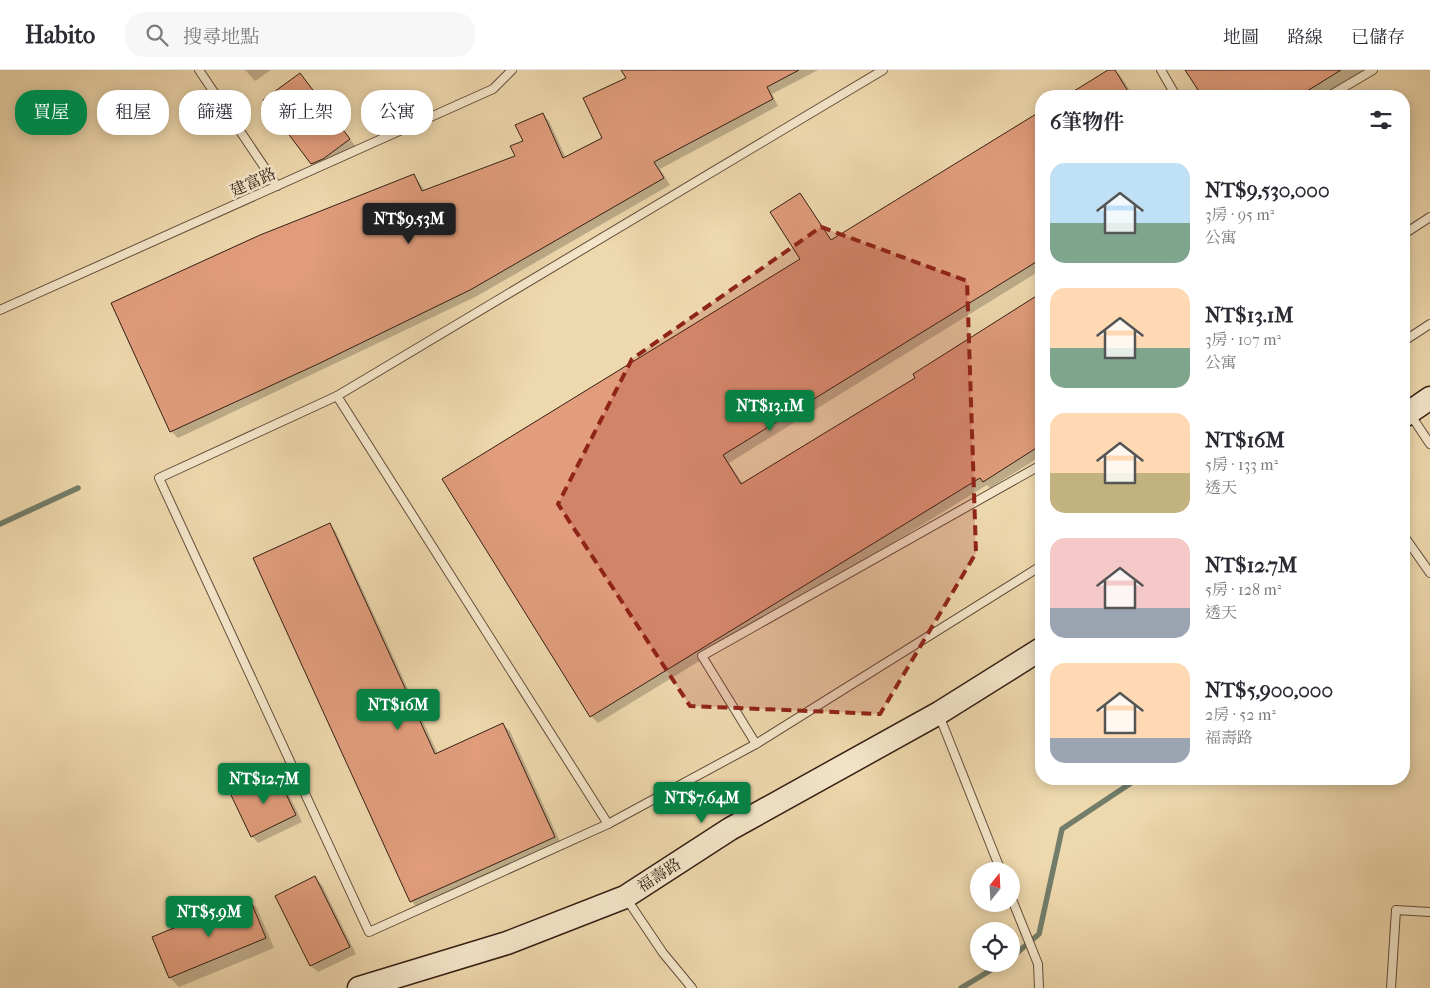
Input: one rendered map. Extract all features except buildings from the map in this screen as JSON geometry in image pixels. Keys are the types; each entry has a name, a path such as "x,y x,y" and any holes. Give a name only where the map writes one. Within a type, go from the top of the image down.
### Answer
{"street":[{"path":"1410,411 1430,398"},
{"name":"福壽路","path":"358,988 507,943 625,897 730,829 939,713 1035,653"}],"lane":[{"path":"199,70 277,186"},
{"name":"建富路","path":"0,310 493,89 512,70"},
{"path":"883,70 337,396 159,478 369,932 608,824 756,744 1035,570"},
{"path":"1161,70 1173,90"},
{"path":"1339,90 1373,70"},
{"path":"1410,230 1430,217"},
{"path":"1410,337 1430,324"},
{"path":"337,396 608,824"},
{"path":"1410,419 1430,444"},
{"path":"756,744 702,656 1035,468"},
{"path":"1410,545 1430,573"},
{"path":"939,713 997,862"},
{"path":"625,897 663,953 692,988"},
{"path":"1391,988 1396,910 1430,912"},
{"path":"1017,912 1038,964 1039,988"}],"highlighted area":[{"path":"821,227 967,281 976,553 880,714 690,706 558,504 632,359"}],"waterway":[{"path":"0,524 78,488"},
{"path":"1020,950 1039,934 1062,829 1128,785"},
{"path":"961,988 988,972"}]}
